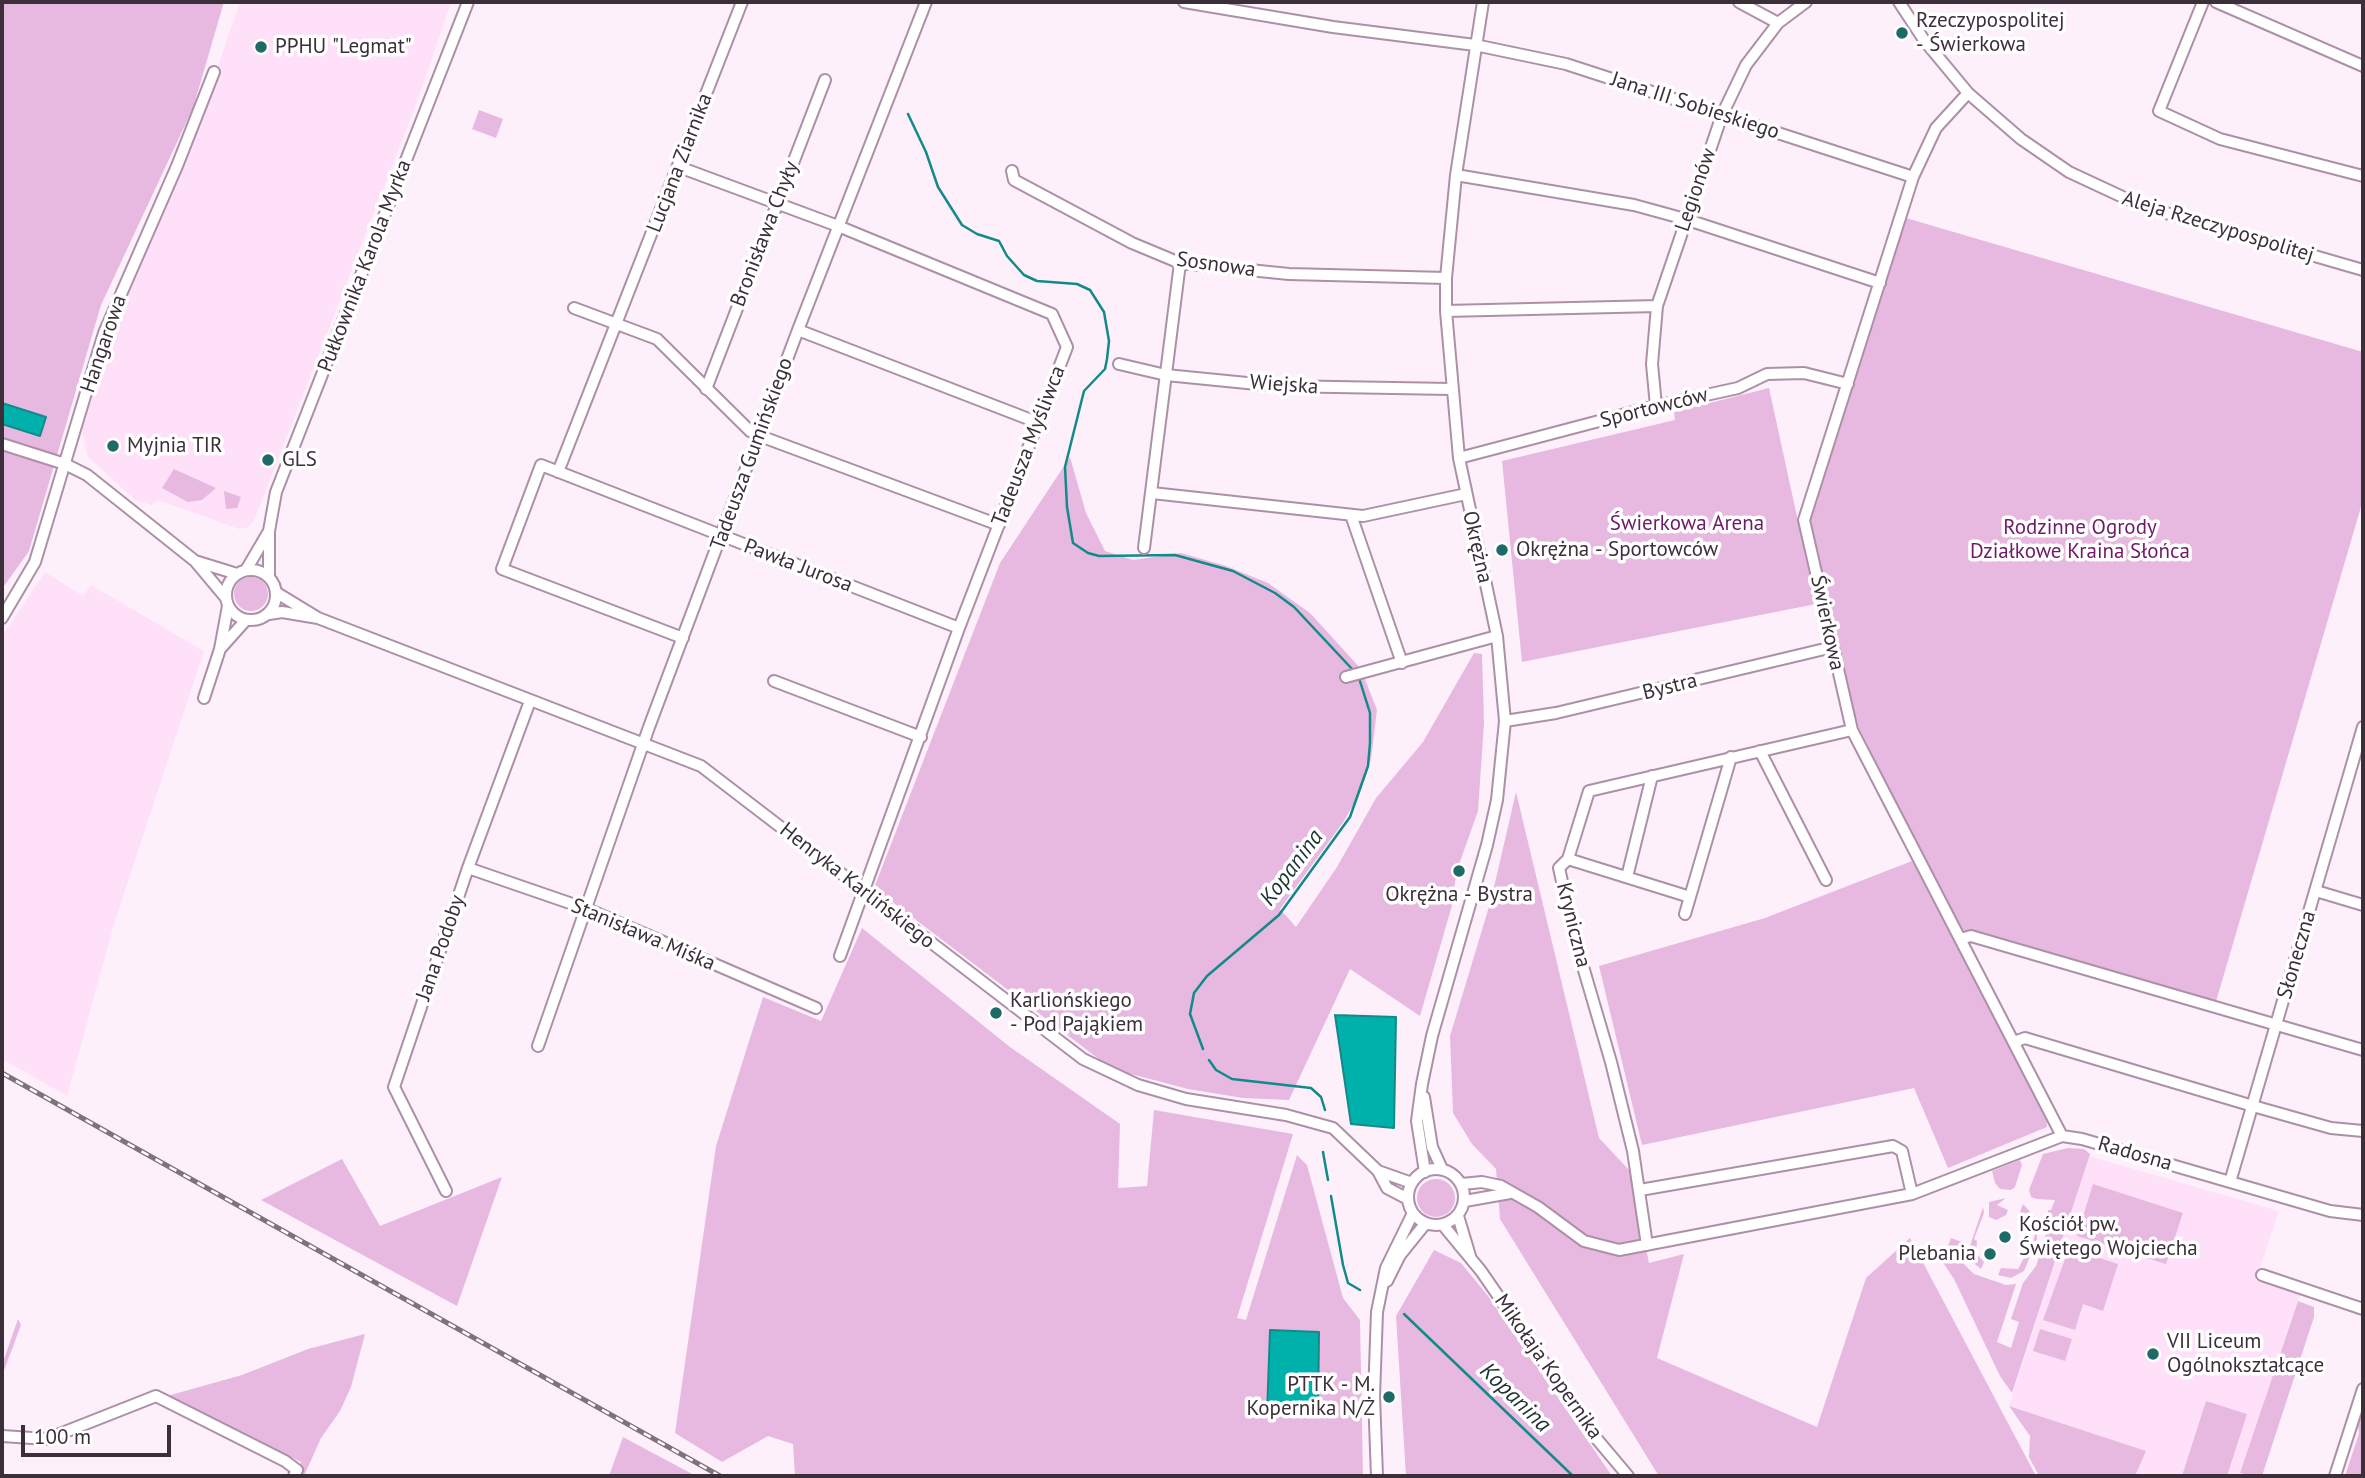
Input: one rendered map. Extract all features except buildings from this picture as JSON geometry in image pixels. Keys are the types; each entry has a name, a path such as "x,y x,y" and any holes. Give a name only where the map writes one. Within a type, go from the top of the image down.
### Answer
{"street":[{"name":"Pułkownika Karola Myrka","path":"269,577 269,531 276,492 468,2"},
{"name":"Lucjana Ziarnika","path":"558,472 742,2"},
{"name":"Tadeusza Gumińskiego","path":"538,1046 643,743 723,537 798,330 926,2"},
{"name":"Jana III Sobieskiego","path":"1184,2 1333,27 1475,46 1566,64 1913,177"},
{"name":"Okrężna","path":"1425,1171 1417,1121 1422,1084 1432,1036 1488,845 1497,800 1505,721 1497,636 1459,458 1446,311 1446,278 1456,175 1483,2"},
{"path":"1739,2 1778,23"},
{"name":"Legionów","path":"1656,406 1652,365 1657,306 1722,115 1746,65 1778,23 1806,2"},
{"name":"Aleja Rzeczypospolitej","path":"1899,2 1924,40 1968,93 2038,151 2069,172 2121,198 2190,222 2363,270"},
{"path":"2203,2 2159,111 2220,139 2363,176"},
{"path":"2216,2 2363,66"},
{"name":"Hangarowa","path":"2,618 35,562 104,333 177,166 214,72"},
{"name":"Bronisława Chyły","path":"706,389 825,80"},
{"name":"Świerkowa","path":"1968,93 1936,128 1913,177 1804,520 1852,730 2062,1136"},
{"name":"Tadeusza Myśliwca","path":"679,167 838,226 1052,314 1067,347 959,628 840,956"},
{"name":"Sosnowa","path":"1012,171 1014,180 1132,243 1180,263 1289,274 1446,278"},
{"path":"1456,175 1578,194 1685,219 1880,283"},
{"path":"1144,548 1180,263"},
{"path":"1446,311 1657,306"},
{"path":"574,308 656,339 668,347 706,389 760,436 999,525"},
{"path":"798,330 1039,423"},
{"name":"Wiejska","path":"1119,364 1167,375 1277,386 1451,389"},
{"name":"Sportowców","path":"1459,458 1656,406 1738,388 1767,374 1783,371 1804,373 1848,384"},
{"path":"2,444 65,464 87,475 195,561 238,617 246,620 260,619 269,614 275,606 277,593 269,577 259,570 242,572 195,561"},
{"path":"558,472 541,465 502,569 683,638"},
{"name":"Pawła Jurosa","path":"558,472 959,628"},
{"path":"1152,493 1351,515 1392,512 1466,494"},
{"path":"1351,515 1402,663"},
{"name":"Pułkownika Karola Myrka","path":"242,572 269,531"},
{"path":"204,698 220,649 229,583 242,572"},
{"name":"Henryka Karlińskiego","path":"277,593 318,618 643,743 713,773 1083,1059 1138,1085 1186,1099 1286,1115 1333,1129 1378,1171 1387,1188 1408,1199"},
{"name":"Henryka Karlińskiego","path":"269,614 282,612 318,618"},
{"path":"220,649 246,620"},
{"path":"1346,677 1497,636"},
{"name":"Bystra","path":"1505,721 1556,713 1833,647"},
{"path":"774,681 921,737"},
{"name":"Jana Podoby","path":"446,1191 394,1087 468,868 530,701"},
{"name":"Słoneczna","path":"2230,1182 2363,727"},
{"name":"Kryniczna","path":"1647,1245 1640,1190 1611,1062 1574,936 1559,868 1569,859 1589,790 1852,730"},
{"path":"1760,751 1826,880"},
{"path":"1685,914 1731,757"},
{"path":"1627,877 1652,776"},
{"path":"1569,859 1690,897"},
{"name":"Stanisława Miśka","path":"468,868 587,909 816,1008"},
{"path":"2316,891 2363,905"},
{"path":"1960,939 1971,936 2276,1027 2363,1050"},
{"path":"2014,1042 2025,1038 2331,1128 2363,1131"},
{"name":"Okrężna","path":"1422,1084 1432,1147 1441,1170"},
{"path":"1462,1184 1490,1183 1538,1206 1584,1241 1619,1250 1912,1194 2062,1136"},
{"name":"Radosna","path":"2062,1136 2082,1139 2330,1211 2363,1215"},
{"path":"1640,1190 1894,1146 1902,1151 1912,1194"},
{"path":"1441,1170 1450,1172 1462,1184 1465,1201 1458,1216 1444,1225 1425,1224 1413,1213 1408,1199 1412,1183 1425,1171 1441,1170"},
{"name":"Henryka Karlińskiego","path":"1378,1171 1412,1183"},
{"path":"1465,1201 1510,1192"},
{"path":"1377,1476 1375,1334 1386,1268 1413,1213"},
{"name":"Mikołaja Kopernika","path":"1458,1216 1470,1256"},
{"path":"1383,1290 1400,1255 1425,1224"},
{"name":"Mikołaja Kopernika","path":"1444,1225 1470,1256 1558,1385 1628,1476"},
{"path":"2262,1275 2363,1309"},
{"path":"2335,1476 2363,1389"},
{"path":"2,1436 47,1439 156,1396 285,1461 296,1473"}],"shaded area":[{"path":"240,2 451,2 418,99 254,521 248,527 239,529 158,500 152,505 135,500 88,457 82,431 119,307 182,170"},
{"path":"45,572 83,596 91,585 204,651 114,924 67,1096 2,1059 2,636"},
{"name":"VII Liceum Ogólnokształcące","path":"2089,1156 2279,1211 2256,1280 2300,1294 2239,1476 2135,1476 2145,1451 2009,1406"}],"green space":[{"path":"2,2 224,2 193,108 101,305 29,551 2,589"},
{"path":"479,110 503,119 496,138 472,129"},
{"name":"Rodzinne Ogrody Działkowe Kraina Słońca","path":"1906,218 2363,352 2363,500 2215,1005 1960,929 1857,724 1808,520"},
{"name":"Świerkowa Arena","path":"1769,388 1816,604 1522,662 1502,461 1675,420 1674,412"},
{"path":"1070,457 1086,513 1105,551 1133,560 1181,553 1226,566 1268,583 1310,613 1361,669 1377,710 1371,759 1360,793 1344,821 1280,909 1296,927 1337,867 1376,798 1423,742 1474,653 1482,654 1484,723 1478,811 1456,873 1453,902 1420,1016 1350,969 1289,1100 1243,1098 1188,1089 1112,1069 874,888 1000,563"},
{"path":"174,469 216,488 202,500 188,502 162,488"},
{"path":"224,491 241,497 237,508 226,509"},
{"path":"251,577 263,582 268,594 263,606 251,611 239,606 234,594 239,582"},
{"path":"1516,792 1599,1138 1630,1171 1649,1263 1684,1254 1657,1358 1817,1427 1866,1278 1910,1238 2036,1476 1660,1476 1657,1473 1500,1219 1496,1169 1472,1144 1453,1113 1450,1036 1491,900"},
{"path":"1912,861 2047,1114 2047,1127 1948,1168 1914,1088 1642,1145 1599,966 1765,918"},
{"path":"862,928 1010,1047 1120,1124 1118,1188 1147,1186 1154,1110 1293,1134 1237,1318 1246,1320 1297,1155 1307,1165 1343,1298 1360,1320 1363,1476 795,1476 793,1444 768,1436 722,1462 675,1433 716,1146 763,997 821,1021"},
{"path":"2068,1148 2084,1149 2090,1154 2012,1393 2000,1376 1954,1279 1932,1246 1946,1251 1951,1238 1962,1242 1964,1264 1974,1274 2006,1285 2016,1284 1997,1342 2011,1348 2019,1322 2011,1319 2023,1283 2036,1266 2045,1240 2048,1210 2051,1210 2055,1200 2031,1197 2029,1190 2043,1154"},
{"path":"342,1159 380,1226 502,1177 457,1306 261,1200"},
{"path":"2020,1160 2022,1165 2015,1187 2011,1190 2000,1189 1995,1183 1992,1171"},
{"path":"1436,1179 1449,1185 1455,1198 1449,1211 1436,1217 1423,1211 1417,1198 1423,1185"},
{"path":"2093,1184 2183,1213 2166,1264 2077,1236"},
{"path":"2006,1198 1997,1205 2008,1210 2006,1215 1996,1220 1989,1217 1989,1202"},
{"path":"2023,1204 2038,1221 2031,1232 2025,1231 2017,1220"},
{"path":"1983,1207 1984,1213 1974,1239 1977,1241 1976,1253 1984,1262 1981,1269 1972,1262 1969,1249"},
{"path":"2037,1227 2037,1239 2024,1271 2011,1278 1998,1275 2001,1268 2018,1269 2025,1256 2029,1257"},
{"path":"2069,1248 2118,1264 2103,1311 2083,1304 2075,1330 2043,1320"},
{"path":"1434,1250 1461,1263 1488,1296 1612,1476 1406,1476 1396,1316"},
{"path":"2298,1301 2314,1307 2314,1317 2262,1476 2249,1476 2240,1473"},
{"path":"18,1319 21,1325 2,1376 2,1365"},
{"path":"2040,1329 2072,1339 2065,1361 2033,1351"},
{"path":"365,1334 351,1387 340,1411 321,1438 304,1476 297,1476 301,1462 167,1396 242,1375 308,1349"},
{"path":"2206,1401 2247,1414 2227,1476 2182,1476"},
{"path":"2009,1406 2146,1451 2135,1476 2039,1476 2029,1457 2030,1436"},
{"path":"2363,1409 2363,1476 2345,1476 2359,1433 2358,1425"},
{"path":"623,1437 696,1476 609,1476"}],"water":[{"path":"2,403 46,417 40,436 2,424"},
{"path":"1335,1015 1396,1017 1394,1128 1351,1124"},
{"path":"1270,1330 1319,1332 1318,1414 1267,1414"}],"waterway":[{"name":"Kopanina","path":"908,114 926,152 938,187 962,225 977,234 999,241 1007,256 1024,275 1037,281 1077,284 1090,290 1104,312 1109,341 1105,369 1084,391 1065,467 1067,507 1073,543 1088,553 1099,556 1175,555 1233,571 1275,593 1294,607 1353,670"},
{"name":"Kopanina","path":"1203,1049 1190,1014 1194,993 1207,976 1279,915 1350,817 1368,766 1370,743 1370,713 1359,678"},
{"name":"Kopanina","path":"1209,1060 1216,1070 1232,1079 1311,1088 1321,1097 1325,1110"},
{"name":"Kopanina","path":"1323,1152 1328,1180"},
{"name":"Kopanina","path":"1331,1196 1348,1283 1360,1290"},
{"name":"Kopanina","path":"1404,1314 1573,1476"},
{"path":"736,1476 750,1476"}],"railway":[{"path":"2,1073 720,1476"}],"place":[{"name":"Rzeczypospolitej - Świerkowa","path":"1902,33"},
{"name":"PPHU \"Legmat\"","path":"261,47"},
{"name":"Myjnia TIR","path":"113,446"},
{"name":"GLS","path":"268,460"},
{"name":"Okrężna - Sportowców","path":"1502,550"},
{"name":"Okrężna - Bystra","path":"1459,871"},
{"name":"Karliońskiego - Pod Pająkiem","path":"996,1013"},
{"name":"Kościół pw. Świętego Wojciecha","path":"2005,1237"},
{"name":"Plebania","path":"1990,1254"},
{"name":"VII Liceum Ogólnokształcące","path":"2153,1354"},
{"name":"PTTK - M. Kopernika N/Ż","path":"1389,1397"}]}
